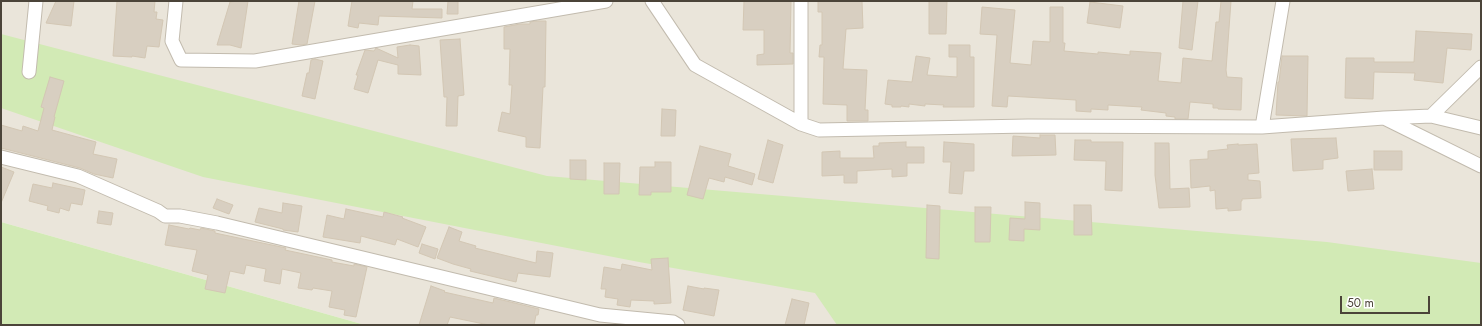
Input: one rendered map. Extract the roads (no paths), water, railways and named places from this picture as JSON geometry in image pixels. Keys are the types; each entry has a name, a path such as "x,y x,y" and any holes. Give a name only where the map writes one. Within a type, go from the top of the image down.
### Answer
{"street":[{"path":"28,72 36,1"},
{"path":"176,1 172,41 181,60 255,61 606,1"},
{"path":"652,1 695,65 801,124 819,130 1028,126 1262,127 1431,116 1481,128"},
{"path":"801,1 801,124"},
{"path":"1262,127 1283,1"},
{"path":"1431,116 1481,67"},
{"path":"1384,118 1481,166"},
{"path":"1,157 78,176 158,211 165,216 180,216 217,223 600,315 673,322 678,325"}]}
